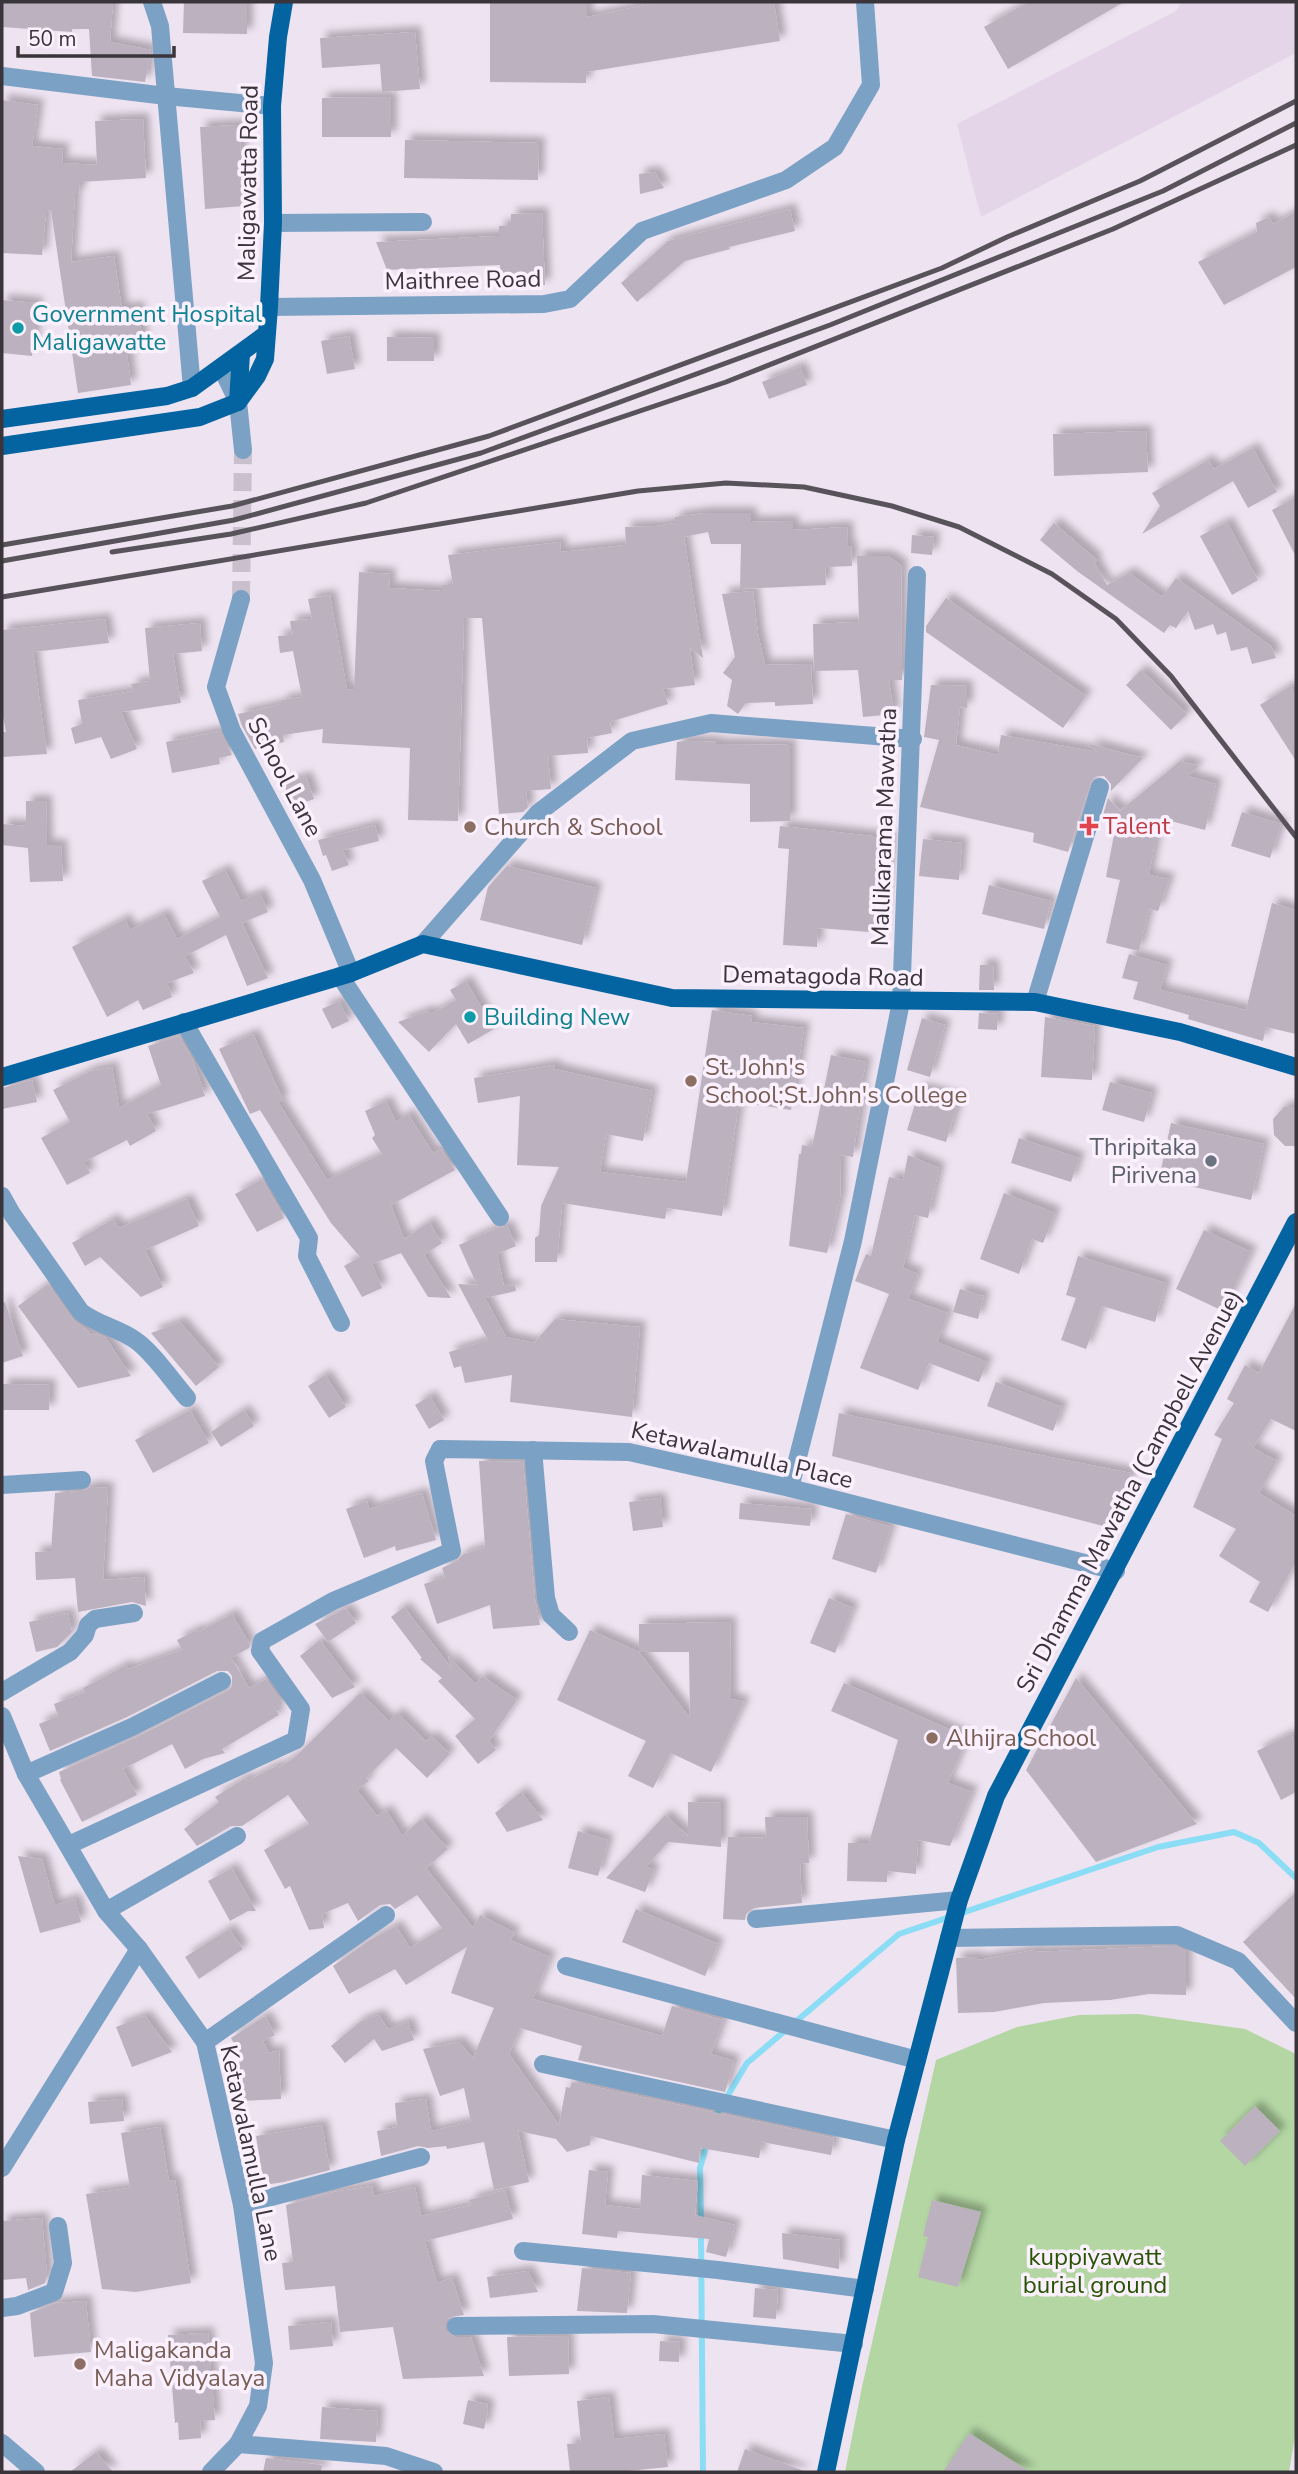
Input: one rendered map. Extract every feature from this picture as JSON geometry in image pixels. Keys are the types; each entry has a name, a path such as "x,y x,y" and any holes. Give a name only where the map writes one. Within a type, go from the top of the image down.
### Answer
{"main road":[{"name":"Maligawatta Road","path":"238,402 257,376 265,359 273,223 272,106 284,2"},
{"path":"2,419 167,396 192,388 265,335"},
{"path":"2,446 200,417 238,402 241,354"},
{"path":"62,410 66,437"},
{"path":"2,1077 345,975 423,944"},
{"name":"Dematagoda Road","path":"423,944 672,998 1035,1002 1180,1032 1296,1067"},
{"name":"Sri Dhamma Mawatha (Campbell Avenue)","path":"826,2472 895,2140 951,1930 996,1796 1116,1572 1296,1222"}],"street":[{"path":"152,2 160,26 192,388"},
{"name":"Maithree Road","path":"269,307 544,304 570,299 642,231 786,180 835,147 871,85 865,2"},
{"path":"2,76 272,106"},
{"path":"273,223 423,222"},
{"path":"221,367 238,402 243,450"},
{"name":"Mallikarama Mawatha","path":"790,1488 853,1241 901,1002 913,739 917,575"},
{"name":"School Lane","path":"241,599 216,687 232,731 312,880 345,975 500,1217"},
{"path":"423,944 538,813 632,741 711,723 913,739"},
{"path":"1035,1002 1100,787"},
{"path":"184,1023 309,1238 307,1256 341,1323"},
{"path":"2,1196 81,1312 93,1322 125,1333 139,1342 187,1398"},
{"name":"Ketawalamulla Place","path":"69,1845 296,1740 301,1709 260,1651 262,1641 333,1601 452,1551 434,1461 440,1449 629,1451 790,1488 1116,1572"},
{"path":"533,1450 546,1598 551,1615 569,1632"},
{"path":"2,1485 82,1480"},
{"path":"2,1692 70,1652 95,1619 134,1613"},
{"path":"26,1774 132,1727 222,1681"},
{"name":"Ketawalamulla Lane","path":"2,1716 26,1774 106,1911 139,1949 205,2042 242,2205 264,2363 258,2406 238,2444 211,2472"},
{"path":"106,1911 237,1836"},
{"path":"756,1919 959,1903"},
{"path":"205,2042 387,1915"},
{"path":"951,1930 1177,1935 1238,1961 1296,2023"},
{"path":"2,2168 139,1949"},
{"path":"566,1966 917,2060"},
{"path":"543,2064 895,2140"},
{"path":"242,2205 421,2157"},
{"path":"2,2308 18,2306 54,2292 63,2263 58,2226"},
{"path":"523,2251 711,2269 865,2289"},
{"path":"456,2326 653,2324 854,2344"},
{"path":"2,2443 36,2472"},
{"path":"238,2444 387,2456 434,2472"}],"shaded area":[{"path":"1182,2 1296,2 1296,53 981,217 957,124 1176,11"}],"green space":[{"name":"kuppiyawatt burial ground","path":"1138,2014 1245,2029 1296,2054 1296,2431 1289,2472 845,2472 936,2060 1017,2027 1079,2015"}],"building":[{"path":"2,2 113,2 110,42 151,50 145,82 92,76 89,29 72,29 72,32 2,27"},
{"path":"184,2 247,2 247,34 183,33"},
{"path":"490,2 587,2 587,17 661,2 774,2 780,41 586,72 586,83 490,82"},
{"path":"1028,2 1124,2 1008,69 984,27"},
{"path":"415,32 420,89 382,92 380,64 322,68 320,38"},
{"path":"391,97 391,137 322,137 322,98"},
{"path":"2,100 38,105 32,146 63,149 62,163 97,165 95,121 143,119 146,178 80,182 79,194 75,194 71,262 114,256 122,309 138,307 143,344 126,346 131,385 78,393 51,210 46,211 42,255 2,253"},
{"path":"239,125 244,206 205,209 200,127"},
{"path":"405,140 539,143 538,180 404,178"},
{"path":"655,172 664,188 640,194 639,174"},
{"path":"790,209 795,231 685,261 637,302 621,283 668,241"},
{"path":"1296,212 1296,267 1224,305 1198,262 1257,232 1256,223 1269,217 1273,224"},
{"path":"542,213 545,285 512,286 510,273 500,273 500,265 387,270 376,242 499,236 499,226 511,225 511,214"},
{"name":"Government Hospital Maligawatte","path":"2,300 37,303 32,356 2,353"},
{"path":"349,336 355,369 327,374 321,341"},
{"path":"387,337 434,338 434,361 387,361"},
{"path":"800,367 807,385 769,399 762,382"},
{"path":"1146,431 1148,472 1054,476 1053,434"},
{"path":"1253,448 1277,492 1248,508 1233,481 1142,534 1160,506 1152,493 1208,460 1214,469"},
{"path":"1296,497 1296,557 1272,510"},
{"path":"705,513 751,513 751,522 793,521 793,530 847,527 852,566 825,567 826,585 740,589 741,544 711,544 708,532 684,537 703,658 690,648 695,685 663,689 668,704 610,722 612,733 587,738 588,753 548,756 551,789 526,791 528,807 523,812 499,814 482,618 464,618 458,821 408,820 410,748 322,743 323,729 283,735 284,742 255,749 242,726 238,714 282,704 282,700 302,697 293,651 280,653 278,636 292,635 290,621 312,619 308,599 330,595 347,690 354,689 359,572 390,574 389,588 442,591 442,585 453,585 448,555 560,542 561,552 626,545 625,527 675,523 675,517"},
{"path":"1227,522 1258,580 1232,595 1200,536"},
{"path":"1054,523 1097,560 1094,562 1107,585 1129,573 1162,597 1176,578 1271,646 1276,658 1252,664 1247,647 1231,651 1226,632 1217,635 1213,624 1195,630 1188,611 1176,628 1170,625 1164,633 1077,571 1040,540"},
{"path":"912,535 934,537 932,555 911,553"},
{"path":"857,556 887,556 901,565 902,680 889,680 894,714 863,717 858,670 814,671 813,624 859,622"},
{"path":"753,591 765,665 811,664 813,704 775,706 775,702 746,703 738,714 727,706 732,680 723,673 735,657 722,594"},
{"path":"946,598 1086,696 1063,728 926,632 926,626"},
{"path":"105,619 109,643 33,652 47,754 2,757 2,732 6,732 2,711 2,630"},
{"path":"200,623 202,651 173,654 181,703 121,712 137,749 111,759 101,737 75,744 71,728 82,724 78,700 133,691 131,684 150,681 145,628"},
{"path":"1141,670 1187,714 1171,730 1126,685"},
{"path":"931,685 967,686 967,708 960,707 956,745 998,755 1001,735 1098,752 1089,746 1090,744 1143,758 1111,791 1111,784 1104,776 1092,779 1068,852 1033,842 1034,833 920,807 939,740 924,737"},
{"path":"1290,686 1296,696 1296,761 1260,705"},
{"path":"220,731 232,755 219,758 220,764 172,773 166,742"},
{"path":"677,742 790,745 790,821 750,822 750,784 675,780"},
{"path":"1180,761 1199,766 1188,776 1216,784 1205,830 1159,818 1149,875 1169,879 1158,911 1149,909 1139,951 1106,943 1120,880 1106,877 1117,819 1103,815 1108,798 1120,811"},
{"path":"306,777 314,799 292,807 284,784"},
{"path":"26,801 46,801 47,845 61,845 63,881 30,882 28,848 2,845 2,824 26,826"},
{"path":"1242,812 1281,824 1270,858 1231,846"},
{"path":"375,825 379,841 343,850 349,865 332,871 318,840"},
{"path":"780,826 891,838 882,933 818,928 817,947 783,945 789,849 778,848"},
{"path":"923,839 962,843 959,880 919,876"},
{"path":"507,866 596,888 582,945 480,920 488,887"},
{"path":"225,870 241,901 260,893 268,912 242,923 268,978 247,986 226,935 185,956 194,973 167,983 172,997 143,1010 138,1000 107,1017 72,947 125,919 130,930 164,914 177,939 220,917 202,881"},
{"path":"989,885 1051,901 1044,929 982,914"},
{"path":"1272,903 1296,910 1296,1034 1266,1027 1263,1041 1188,1019 1189,1015 1133,999 1138,982 1122,978 1129,954 1167,965 1160,990 1246,1010"},
{"path":"980,965 993,965 994,990 979,990"},
{"path":"466,981 494,1029 468,1044 456,1024 429,1052 398,1022 428,1011 431,1014 456,1000 450,990"},
{"path":"339,1001 349,1021 332,1029 322,1009"},
{"path":"712,1010 752,1016 751,1022 804,1028 791,1110 739,1102 722,1216 667,1208 665,1219 562,1203 557,1262 535,1262 535,1238 539,1235 541,1206 559,1167 517,1165 520,1096 478,1103 474,1078 554,1065 555,1069 652,1091 643,1141 606,1134 600,1172 686,1182"},
{"path":"979,1013 998,1014 997,1030 978,1029"},
{"path":"1045,1017 1095,1026 1092,1080 1041,1077"},
{"path":"922,1018 945,1025 930,1077 907,1070"},
{"path":"253,1034 283,1100 278,1102 327,1180 382,1154 372,1138 375,1135 365,1111 386,1101 396,1122 408,1114 433,1153 441,1149 455,1170 391,1205 404,1239 429,1222 442,1243 424,1255 451,1298 428,1297 401,1253 372,1264 382,1288 362,1297 344,1266 360,1257 331,1223 260,1110 250,1114 219,1049"},
{"path":"179,1036 193,1060 205,1096 147,1114 156,1131 130,1146 127,1140 84,1162 90,1173 67,1185 41,1138 70,1122 53,1090 91,1071 112,1067 119,1108 161,1085 148,1046"},
{"path":"831,1055 866,1062 853,1157 841,1155 840,1198 827,1253 789,1246 799,1154 802,1145 812,1147"},
{"path":"32,1080 37,1102 2,1109 2,1088"},
{"path":"1110,1082 1152,1093 1144,1122 1102,1110"},
{"path":"920,1088 959,1099 946,1142 907,1130"},
{"path":"1284,1107 1296,1107 1296,1146 1285,1146 1274,1135 1273,1119"},
{"name":"Thripitaka Pirivena","path":"1171,1123 1264,1144 1251,1200 1159,1179"},
{"path":"1019,1138 1079,1158 1071,1182 1011,1163"},
{"path":"908,1155 939,1168 928,1218 915,1215 903,1268 918,1274 908,1299 948,1313 937,1342 987,1362 979,1382 929,1363 918,1390 860,1368 889,1294 855,1281 866,1254 871,1256 889,1177 903,1180"},
{"path":"262,1179 284,1218 257,1232 235,1194"},
{"path":"1004,1193 1055,1213 1043,1243 1032,1239 1019,1274 980,1259"},
{"path":"187,1199 199,1226 145,1250 163,1287 141,1297 100,1257 85,1266 72,1243 113,1219 119,1228"},
{"path":"507,1226 516,1246 497,1254 504,1286 515,1286 516,1291 485,1298 506,1337 534,1343 555,1319 640,1327 632,1417 510,1402 512,1375 465,1383 461,1366 454,1368 449,1352 488,1340 458,1284 477,1285 459,1245 496,1228"},
{"path":"1204,1230 1251,1252 1223,1311 1176,1289"},
{"path":"1078,1256 1166,1283 1155,1322 1102,1306 1086,1349 1061,1340 1076,1298 1066,1295"},
{"path":"48,1284 74,1321 91,1335 95,1333 105,1337 131,1376 78,1388 18,1306"},
{"path":"960,1289 984,1296 978,1319 953,1312"},
{"path":"5,1302 23,1356 2,1363 2,1303"},
{"path":"1296,1303 1296,1431 1271,1419 1253,1448 1277,1461 1259,1493 1296,1516 1296,1562 1268,1612 1249,1602 1260,1582 1219,1556 1236,1529 1193,1507 1222,1439 1214,1435 1234,1403 1227,1399 1245,1365 1259,1373"},
{"path":"180,1322 219,1367 196,1386 151,1333"},
{"path":"325,1375 346,1407 329,1418 308,1386"},
{"path":"996,1382 1062,1407 1053,1431 987,1406"},
{"path":"2,1384 50,1385 49,1410 2,1410"},
{"path":"430,1396 444,1420 429,1429 415,1405"},
{"path":"190,1410 209,1443 153,1473 135,1440"},
{"path":"244,1410 254,1426 221,1447 211,1432"},
{"path":"839,1413 1131,1473 1111,1528 832,1456"},
{"path":"479,1461 523,1462 535,1599 540,1625 493,1629 490,1605 437,1624 424,1584 445,1577 442,1568 457,1561 462,1555 485,1547"},
{"path":"91,1487 108,1488 103,1580 144,1577 146,1606 132,1602 78,1612 75,1578 36,1580 35,1552 51,1551 55,1493 83,1491"},
{"path":"422,1493 436,1540 396,1551 395,1546 364,1558 346,1509 367,1501 369,1509"},
{"path":"660,1498 663,1527 633,1531 629,1502"},
{"path":"740,1503 812,1509 810,1526 739,1519"},
{"path":"846,1514 891,1527 876,1573 832,1559"},
{"path":"829,1598 853,1608 835,1653 810,1643"},
{"path":"404,1607 452,1669 448,1656 476,1684 482,1676 517,1700 489,1741 496,1750 478,1764 455,1736 475,1719 438,1681 442,1678 420,1659 422,1658 391,1617"},
{"path":"346,1608 356,1623 328,1642 315,1624"},
{"path":"68,1613 72,1632 57,1647 36,1652 29,1622"},
{"path":"232,1614 250,1645 231,1658 249,1688 266,1679 283,1704 275,1708 279,1715 222,1749 225,1753 203,1759 185,1769 172,1744 123,1769 137,1795 82,1822 60,1780 59,1772 137,1737 227,1691 232,1687 232,1676 228,1671 217,1671 127,1717 50,1751 39,1724 58,1716 54,1704 85,1692 83,1688 126,1665 128,1669 182,1650 177,1640"},
{"path":"730,1622 731,1699 744,1702 711,1772 671,1753 653,1788 628,1776 646,1741 557,1700 590,1630 639,1652 639,1624","holes":["639,1652 689,1652 690,1718"]},
{"path":"320,1640 355,1687 332,1698 300,1656"},
{"path":"1076,1678 1197,1824 1096,1862 1026,1770"},
{"path":"844,1683 967,1737 948,1783 972,1792 950,1846 918,1840 916,1874 887,1871 887,1882 847,1881 848,1843 869,1843 898,1740 831,1711"},
{"path":"360,1693 389,1721 397,1713 426,1741 431,1736 450,1754 427,1778 396,1748 366,1778 369,1781 357,1790 377,1816 386,1810 402,1836 421,1819 448,1849 426,1868 473,1928 480,1915 515,1933 510,1940 550,1957 533,1999 662,2036 672,2006 723,2020 711,2054 734,2061 725,2092 578,2060 582,2046 520,2028 509,2054 559,2125 566,2087 570,2088 572,2082 834,2138 831,2155 762,2142 759,2158 700,2148 699,2163 591,2136 590,2145 567,2152 556,2139 518,2131 529,2182 494,2190 484,2142 447,2149 446,2146 418,2146 381,2156 377,2131 397,2127 395,2103 426,2099 431,2131 471,2122 464,2088 440,2096 423,2049 459,2042 473,2058 494,2008 451,1993 467,1947 406,1985 395,1969 349,1994 333,1966 370,1940 396,1926 410,1948 442,1928 417,1895 395,1909 390,1904 380,1905 358,1921 348,1903 322,1914 324,1928 309,1930 290,1886 285,1889 264,1850 309,1824 288,1795 242,1826 231,1826 197,1846 184,1829 219,1802 215,1797 245,1778 247,1781 276,1766 278,1768 295,1757"},
{"path":"1291,1734 1296,1745 1296,1792 1281,1800 1257,1751"},
{"path":"521,1792 543,1820 507,1832 495,1813"},
{"path":"688,1802 721,1803 721,1847 668,1842 646,1867 654,1870 645,1892 606,1878 665,1815 688,1836"},
{"path":"765,1817 807,1817 809,1863 800,1864 802,1903 754,1908 746,1914 745,1920 723,1919 728,1837 766,1838"},
{"path":"578,1831 608,1840 598,1876 568,1868"},
{"path":"18,1856 42,1859 55,1905 75,1899 81,1922 40,1933"},
{"path":"232,1868 256,1911 248,1911 230,1921 208,1881"},
{"path":"1296,1892 1296,1999 1243,1942"},
{"path":"636,1909 718,1944 705,1976 622,1942"},
{"path":"229,1929 243,1949 199,1979 185,1957"},
{"path":"1175,1946 1186,1951 1186,1995 1149,1994 1110,2000 1044,2003 994,2012 958,2013 956,1958 978,1957 978,1960 1035,1950"},
{"path":"379,2015 388,2029 408,2022 414,2040 382,2051 374,2039 345,2063 331,2046 361,2021"},
{"path":"145,2016 172,2052 132,2067 116,2027"},
{"path":"265,2016 275,2035 263,2041 269,2053 279,2050 281,2099 241,2101 239,2053 231,2038"},
{"path":"122,2099 124,2121 90,2124 88,2102"},
{"path":"1255,2106 1280,2131 1245,2166 1220,2141"},
{"path":"322,2125 330,2170 264,2185 256,2136"},
{"path":"160,2127 169,2181 175,2180 191,2283 136,2292 102,2289 86,2194 130,2188 121,2133"},
{"path":"589,2170 608,2172 605,2205 640,2209 642,2175 698,2181 695,2215 735,2225 726,2257 706,2252 709,2239 618,2231 617,2238 582,2234"},
{"path":"372,2186 374,2196 415,2187 421,2216 471,2205 469,2200 505,2190 513,2219 425,2241 437,2283 452,2278 464,2315 450,2317 446,2321 446,2331 455,2337 471,2337 484,2376 403,2379 393,2327 340,2332 335,2286 285,2290 282,2263 293,2262 286,2205 334,2192"},
{"path":"932,2200 981,2212 958,2287 918,2277 928,2237 923,2236"},
{"path":"42,2218 47,2275 45,2283 28,2290 26,2278 2,2280 2,2221"},
{"path":"782,2233 840,2240 839,2269 783,2259"},
{"path":"582,2268 631,2273 627,2313 577,2311"},
{"path":"528,2271 538,2292 490,2298 487,2277"},
{"path":"755,2288 778,2290 776,2319 753,2317"},
{"path":"86,2301 91,2352 34,2357 30,2313 56,2303"},
{"path":"331,2322 333,2346 290,2350 288,2326"},
{"path":"208,2333 215,2420 200,2421 201,2438 179,2440 178,2422 175,2423 168,2335"},
{"path":"568,2336 569,2374 509,2376 507,2337"},
{"path":"660,2341 680,2342 679,2362 659,2361"},
{"path":"609,2397 614,2439 664,2434 668,2467 618,2472 570,2472 567,2444 581,2443 577,2401"},
{"path":"468,2400 487,2404 484,2429 463,2424"},
{"path":"322,2407 378,2411 376,2442 320,2439"},
{"path":"969,2433 1030,2472 943,2472"},
{"path":"745,2449 804,2471 804,2472 737,2472"},
{"path":"96,2452 113,2472 70,2472"},
{"path":"266,2458 322,2465 321,2472 263,2472"}],"waterway":[{"path":"714,2119 747,2063 899,1934 1158,1847 1234,1832 1259,1843 1296,1878"},
{"path":"701,2222 700,2168 707,2143"},
{"path":"701,2233 703,2472"}],"tunnel":[{"path":"241,599 243,450"}],"railway":[{"path":"2,545 232,506 489,436 942,268 1007,237 1140,181 1296,101"},
{"path":"2,561 234,520 481,453 830,325 1163,191 1296,123"},
{"path":"112,552 231,534 366,503 726,382 1113,229 1296,145"},
{"path":"2,597 638,491 726,483 804,487 892,506 959,527 1052,574 1116,619 1171,676 1296,837"}],"place":[{"name":"Government Hospital Maligawatte","path":"18,328"},
{"name":"Talent","path":"1089,826"},
{"name":"Church & School","path":"470,827"},
{"name":"Building New","path":"470,1017"},
{"name":"St. John's School;St.John's College","path":"691,1081"},
{"name":"Thripitaka Pirivena","path":"1211,1161"},
{"name":"Alhijra School","path":"932,1738"},
{"name":"Maligakanda Maha Vidyalaya","path":"80,2364"}]}
